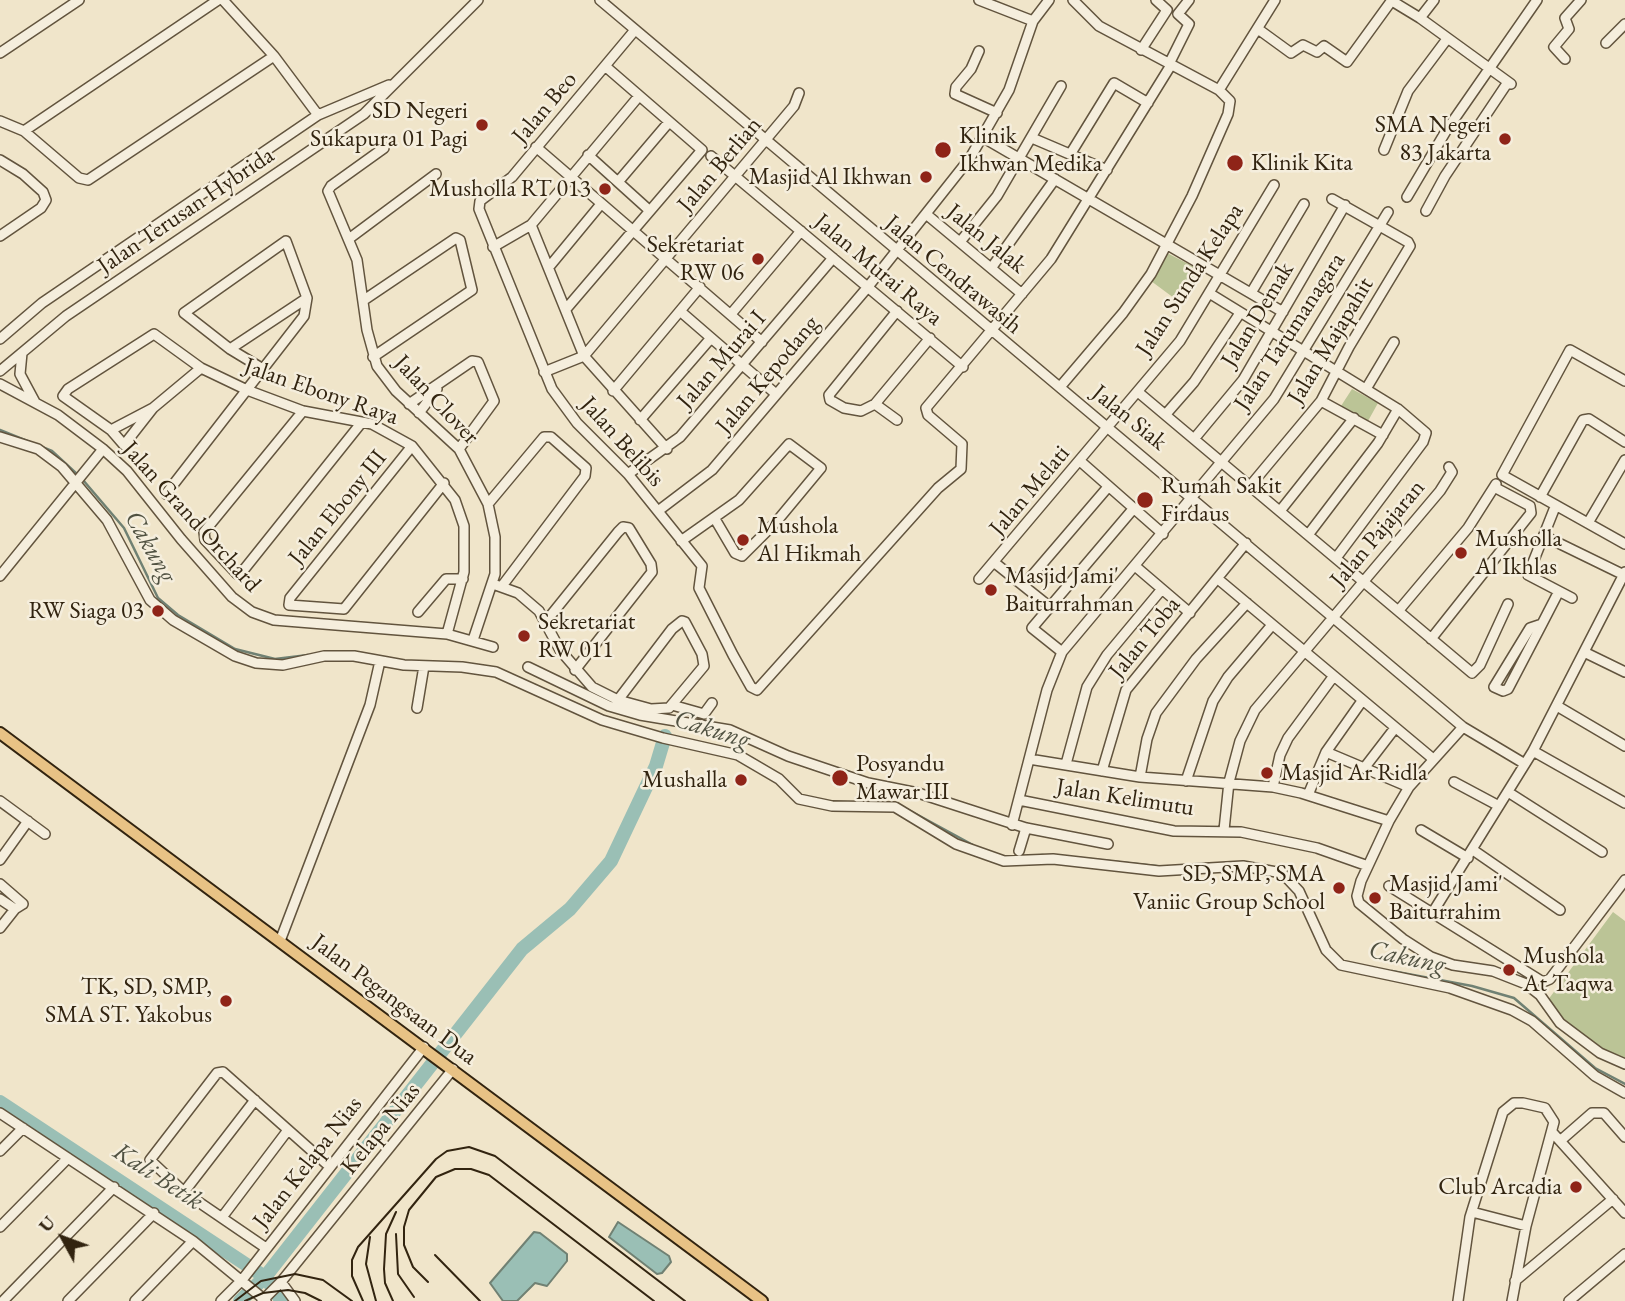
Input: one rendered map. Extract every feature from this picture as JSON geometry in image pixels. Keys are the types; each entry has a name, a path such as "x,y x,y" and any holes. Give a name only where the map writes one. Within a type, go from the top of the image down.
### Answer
{"main road":[{"name":"Jalan Pegangsaan Dua","path":"0,733 762,1301"}],"street":[{"path":"0,54 79,0"},
{"path":"24,131 221,0 274,56 318,115"},
{"name":"Jalan Terusan Hybrida","path":"0,370 66,316 364,114 392,83 478,0"},
{"name":"Jalan Cendrawasih","path":"600,0 992,333 1060,387"},
{"path":"979,0 1033,21"},
{"name":"Jalan Kepodang","path":"657,510 705,477 867,288 926,214 984,138 1016,71 1033,21 1049,0"},
{"path":"1141,50 1167,10 1156,0"},
{"path":"963,367 1051,259 1091,198 1170,64 1189,24 1178,15 1189,0"},
{"path":"1219,90 1275,0"},
{"path":"1258,29 1291,53 1303,45 1317,52 1324,46 1347,62 1392,0 1511,84 1445,176 1426,211"},
{"path":"1420,18 1434,0"},
{"path":"1565,59 1555,47 1569,29 1565,18 1581,0"},
{"path":"1407,197 1446,131 1490,70 1533,1"},
{"path":"1060,387 1123,313 1167,244 1228,114 1230,101 1219,90 1099,26 1079,2"},
{"path":"1606,43 1625,24"},
{"name":"Jalan Beo","path":"479,204 504,186 635,30"},
{"path":"1384,150 1408,91 1447,39"},
{"path":"979,51 971,69 956,87 955,94 997,113"},
{"path":"0,121 24,131 83,180 90,179 274,56"},
{"name":"Jalan Murai Raya","path":"605,66 963,367"},
{"name":"Jalan Terusan Hybrida","path":"0,340 42,303 318,115 392,83"},
{"path":"1071,153 1114,83 1148,103"},
{"path":"960,242 997,196 1061,86"},
{"name":"Jalan Berlian","path":"584,356 765,142 794,106 799,93"},
{"path":"493,247 531,225 639,96"},
{"path":"618,182 669,122"},
{"path":"984,138 1091,198 1283,313"},
{"path":"1032,138 1107,170"},
{"name":"Jalan Clover","path":"384,148 331,186 328,191 350,238 373,357 380,372 409,404 459,449 488,504 498,585 473,640"},
{"path":"536,148 762,342"},
{"path":"566,309 650,211 706,153"},
{"path":"588,155 650,211"},
{"path":"0,160 23,174 43,192 46,200 41,208 0,236"},
{"path":"350,238 436,174"},
{"path":"992,267 1055,179"},
{"name":"Jalan Sunda Kelapa","path":"1109,427 1180,341 1274,185"},
{"path":"1332,199 1380,225"},
{"name":"Jalan Belibis","path":"479,204 493,247 544,372 577,423 628,474 702,566 699,588 733,655 755,690 938,488 961,469 962,444 928,415 926,408 963,367"},
{"path":"549,267 601,204"},
{"path":"1251,293 1304,204"},
{"name":"Jalan Demak","path":"1194,439 1243,380 1345,205"},
{"name":"Jalan Tarumanagara","path":"1012,825 1047,690 1062,652 1274,400 1388,212"},
{"name":"Jalan Jalak","path":"926,214 1022,294"},
{"path":"531,225 584,356 667,449"},
{"name":"Jalan Majapahit","path":"1250,486 1321,401 1410,243 1380,225"},
{"path":"731,313 802,231"},
{"path":"364,300 456,238 460,240 468,264 471,291 373,357"},
{"path":"166,494 303,318 307,298 290,246 283,241 185,310 187,317 230,349 263,369"},
{"name":"Jalan Murai I","path":"628,474 667,449 833,258"},
{"path":"613,391 700,287"},
{"path":"1209,293 1303,353 1367,389 1398,409 1426,433 1415,453 1336,558"},
{"path":"230,349 307,298"},
{"path":"680,311 776,394"},
{"path":"897,311 829,395 835,404 860,411 875,404 930,338"},
{"path":"1166,414 1201,373 1240,313"},
{"name":"Jalan Ebony Raya","path":"111,430 65,400 64,393 149,335 160,335 201,368 247,390 303,411 362,422 394,434 412,446 444,483 456,500 464,526 463,579 447,634"},
{"path":"640,420 711,338"},
{"path":"1367,389 1394,342"},
{"path":"1625,381 1570,350 1502,475 1625,544"},
{"path":"23,352 20,374 36,403"},
{"path":"544,372 584,356"},
{"path":"409,404 476,360 493,397 493,406 459,449"},
{"path":"153,408 124,446 111,430 153,408 201,368"},
{"path":"419,413 441,382"},
{"name":"Jalan Grand Orchard","path":"0,384 36,403 103,449 127,471 181,539 236,600 252,612 274,620 447,634 494,647"},
{"name":"Jalan Siak","path":"1060,387 1463,727 1525,764"},
{"path":"1139,392 1472,673 1475,672 1508,604"},
{"path":"1321,401 1383,435"},
{"path":"875,404 897,420"},
{"path":"1308,535 1383,435 1398,409"},
{"path":"303,411 204,532 205,540 234,572 242,572 362,422"},
{"path":"1280,511 1354,418"},
{"path":"1540,497 1583,420 1589,419 1625,442"},
{"name":"Jalan Melati","path":"979,579 1109,427"},
{"path":"0,437 46,454 76,480 107,520 150,600 170,618 227,652 267,665 338,656 496,672 601,720 741,756 779,779 799,799 832,806 895,807 956,844 1004,861 1053,859 1159,871 1243,866 1282,873 1299,891 1326,950 1341,965 1450,988 1513,1010 1532,1021 1595,1076 1625,1093"},
{"path":"488,504 544,437 551,437 570,451 586,468 585,476 498,585 523,597 547,620 559,650 596,690 618,700 658,711 672,705 704,666 685,622 678,623 618,700"},
{"path":"681,541 739,500 789,444 793,444 821,470 759,540 738,556 715,519"},
{"name":"Jalan Ebony III","path":"412,446 288,602 292,607 346,608 444,483"},
{"path":"0,576 103,449"},
{"path":"1588,523 1625,460"},
{"path":"1080,461 1163,534"},
{"name":"Jalan Pajajaran","path":"1333,616 1450,471"},
{"path":"1399,610 1468,528 1495,485 1530,506 1531,513 1431,639"},
{"path":"1024,585 1108,487"},
{"path":"1555,506 1528,575 1572,598"},
{"path":"1062,652 1032,629 1134,508"},
{"path":"547,620 624,527 629,528 640,544 652,572 575,670"},
{"path":"1433,912 1533,751 1586,653 1624,573 1544,536"},
{"name":"Jalan Toba","path":"1102,771 1121,699 1246,543"},
{"path":"995,563 1050,607"},
{"path":"1135,566 1190,613"},
{"path":"418,612 446,579 463,579"},
{"path":"1218,579 1432,758"},
{"path":"1066,764 1087,687 1107,655 1162,589"},
{"path":"1542,624 1530,628 1494,687 1506,692 1542,624 1558,593"},
{"path":"1140,777 1147,738 1156,713 1196,659 1247,603"},
{"path":"1224,830 1229,782 1240,741 1255,710 1333,616"},
{"path":"1186,780 1213,701 1228,677 1272,625"},
{"path":"1586,653 1625,672"},
{"path":"280,941 367,713 380,661"},
{"path":"417,708 424,666"},
{"path":"528,667 609,706 640,715 739,732 824,768 868,783 918,793 1012,825 1108,844"},
{"path":"1273,787 1280,755 1288,738 1333,677"},
{"path":"1308,795 1326,752 1362,701"},
{"path":"672,705 704,714 712,703"},
{"path":"1557,706 1625,746"},
{"path":"1463,727 1432,758 1409,787 1368,866 1357,897 1359,903 1390,930 1431,957 1453,965 1493,971 1526,984 1540,995 1560,1023 1600,1053 1625,1065"},
{"path":"1365,767 1395,728"},
{"path":"1533,751 1625,803"},
{"path":"1326,752 1409,787"},
{"path":"1030,759 1140,777 1273,787 1308,795 1389,821"},
{"path":"1454,782 1499,806"},
{"path":"1508,792 1602,852"},
{"name":"Jalan Kelimutu","path":"1019,800 1174,831 1224,830 1308,846 1368,866"},
{"path":"0,801 46,834"},
{"path":"0,860 28,821"},
{"path":"1019,851 1026,828"},
{"path":"1421,830 1470,854 1560,910"},
{"path":"1389,886 1543,982 1550,979 1625,880"},
{"path":"0,884 23,901 0,928"},
{"path":"0,899 15,909"},
{"name":"Jalan Kelapa Nias","path":"221,1301 244,1278 425,1049"},
{"name":"Kelapa Nias","path":"279,1285 450,1068"},
{"path":"266,1248 223,1216 184,1192 150,1160 219,1072 255,1100 330,1167"},
{"path":"184,1192 255,1100"},
{"path":"1458,1301 1472,1212 1503,1112 1507,1107 1523,1103 1545,1108 1552,1114 1552,1132 1526,1226 1512,1301"},
{"path":"1560,1141 1592,1113 1598,1112 1604,1113 1625,1137"},
{"path":"0,1113 154,1213 244,1278 264,1299 279,1285 295,1301"},
{"path":"0,1151 23,1128"},
{"path":"223,1216 288,1130"},
{"path":"1552,1132 1625,1213"},
{"path":"0,1227 68,1158"},
{"path":"2,1300 114,1187"},
{"path":"1515,1281 1614,1199"},
{"path":"1472,1212 1526,1226"},
{"path":"68,1301 154,1213"},
{"path":"135,1301 193,1241"},
{"path":"1569,1301 1625,1254"}],"green space":[{"path":"1167,253 1198,269 1178,301 1151,281"},
{"path":"1352,389 1378,403 1368,421 1341,406"},
{"path":"1613,912 1625,921 1625,1068 1598,1054 1560,1026 1542,1008"}],"water":[{"path":"618,1222 669,1256 671,1262 662,1273 657,1274 609,1237"},
{"path":"534,1232 540,1233 567,1254 567,1261 547,1286 535,1283 517,1301 503,1301 490,1283"}],"waterway":[{"name":"Cakung","path":"0,430 52,451 78,475"},
{"name":"Cakung","path":"83,480 124,528 158,598 178,615 235,649 275,659 308,655"},
{"path":"240,1301 265,1277 522,949 570,909 611,861 656,766 665,736"},
{"name":"Cakung","path":"689,740 730,749"},
{"name":"Cakung","path":"752,758 767,767"},
{"name":"Cakung","path":"905,808 973,845"},
{"name":"Cakung","path":"1015,857 1043,855"},
{"name":"Cakung","path":"1081,858 1165,867"},
{"name":"Cakung","path":"1392,971 1472,986 1514,998 1595,1068 1625,1084"},
{"name":"Kali Betik","path":"0,1102 265,1277 282,1301"}],"tram line":[{"path":"363,1301 352,1276 352,1260 358,1247 436,1159 447,1151 469,1147 495,1156 685,1301"},
{"path":"428,1282 413,1267 404,1245 404,1227 409,1210 436,1177 455,1169 471,1169 489,1175 654,1301"},
{"path":"393,1301 385,1283 384,1269 386,1234 396,1212"},
{"path":"396,1234 398,1274 414,1297"},
{"path":"370,1237 366,1264 376,1301"},
{"path":"435,1255 480,1301"},
{"path":"235,1301 261,1281 295,1274 323,1280 352,1301"},
{"path":"245,1301 263,1293 288,1290 305,1293 321,1301"}],"place":[{"name":"SD Negeri Sukapura 01 Pagi","path":"482,125"},
{"name":"SMA Negeri 83 Jakarta","path":"1505,139"},
{"name":"Klinik Ikhwan Medika","path":"943,150"},
{"name":"Klinik Kita","path":"1235,163"},
{"name":"Masjid Al Ikhwan","path":"926,177"},
{"name":"Musholla RT 013","path":"605,189"},
{"name":"Sekretariat RW 06","path":"758,259"},
{"name":"Rumah Sakit Firdaus","path":"1145,500"},
{"name":"Mushola Al Hikmah","path":"743,540"},
{"name":"Musholla Al Ikhlas","path":"1461,553"},
{"name":"Masjid Jami' Baiturrahman","path":"991,590"},
{"name":"RW Siaga 03","path":"158,611"},
{"name":"Sekretariat RW 011","path":"524,636"},
{"name":"Masjid Ar Ridla","path":"1267,773"},
{"name":"Posyandu Mawar III","path":"840,778"},
{"name":"Mushalla","path":"741,780"},
{"name":"SD, SMP, SMA Vaniic Group School","path":"1339,888"},
{"name":"Masjid Jami' Baiturrahim","path":"1375,898"},
{"name":"Mushola At Taqwa","path":"1509,970"},
{"name":"TK, SD, SMP, SMA ST. Yakobus","path":"226,1001"},
{"name":"Club Arcadia","path":"1576,1187"}]}
